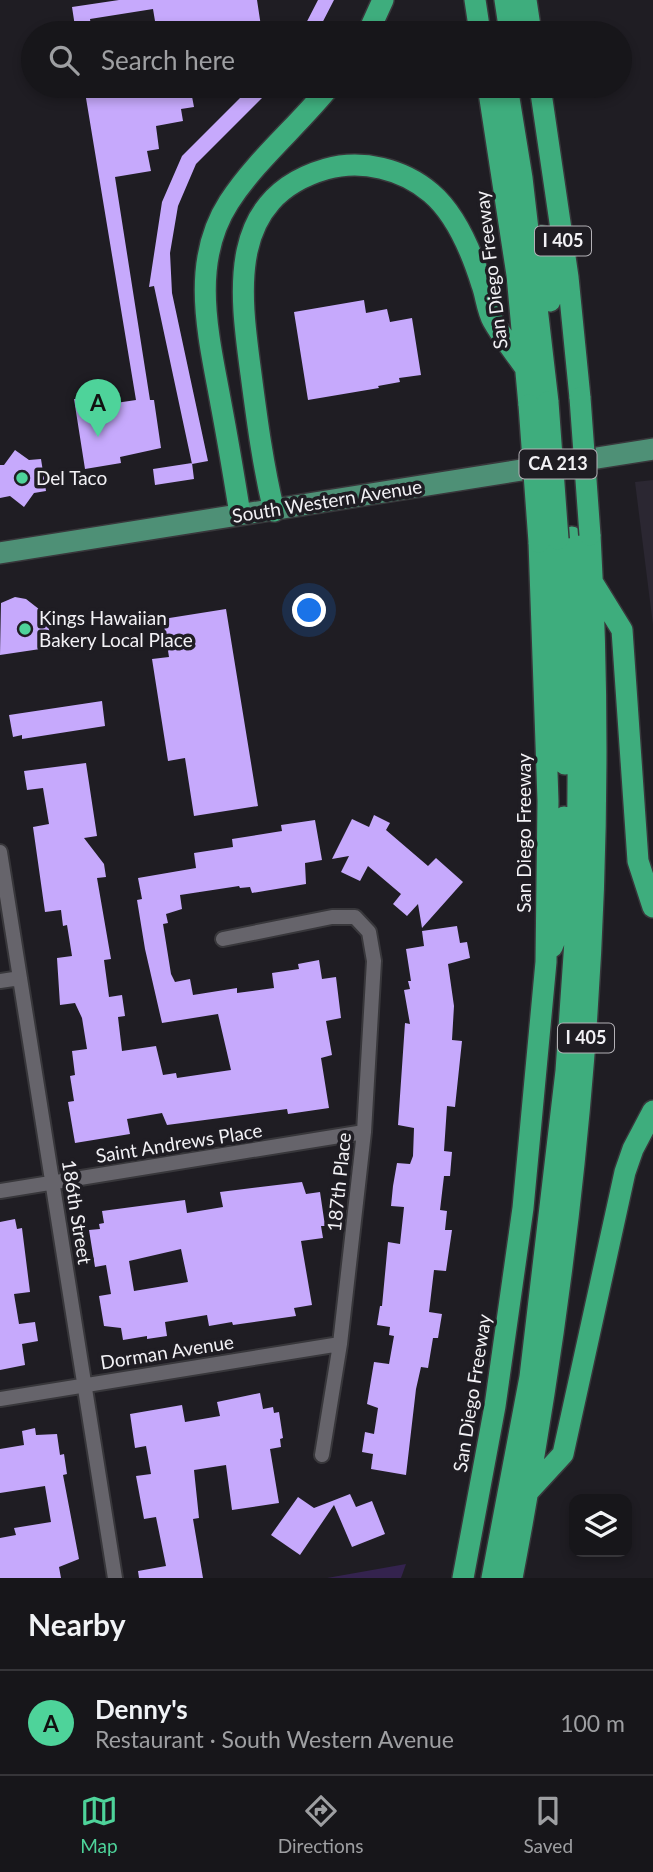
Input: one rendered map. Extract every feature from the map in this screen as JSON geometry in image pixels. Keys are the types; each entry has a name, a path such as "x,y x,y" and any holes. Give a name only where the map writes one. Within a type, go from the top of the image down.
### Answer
{"highway":[{"path":"373,21 383,0"},
{"path":"475,0 478,21"},
{"path":"493,0 497,21"},
{"path":"505,0 508,21"},
{"path":"526,0 529,21"},
{"path":"240,514 207,328 204,289 207,256 216,226 240,186 319,98"},
{"name":"San Diego Freeway","path":"490,98 517,275 526,369 554,401 565,538 592,582 596,754 591,973 568,1234 551,1362 512,1578"},
{"path":"509,98 554,401"},
{"path":"521,98 547,267 554,401"},
{"name":"San Diego Freeway","path":"463,1578 495,1406 522,1221 546,962 548,801 565,538 554,401 566,263 542,98"},
{"path":"274,511 253,393 241,280 248,240 258,220 268,205 296,181 330,167 366,165 399,174 431,193 455,222 481,282 492,319 526,369"},
{"path":"492,1578 530,1377 566,1070 578,885 579,659 565,538"},
{"path":"592,582 622,630 638,861 653,906"},
{"path":"528,1492 563,1454 622,1183 633,1149 653,1111"}],"main road":[{"name":"South Western Avenue","path":"0,553 653,449"}],"street":[{"name":"186th Street","path":"0,852 115,1578"},
{"name":"187th Place","path":"223,939 332,917 355,917 369,932 374,961 364,1132 340,1344 322,1455"},
{"path":"0,981 20,978"},
{"name":"Saint Andrews Place","path":"0,1191 364,1132"},
{"name":"Dorman Avenue","path":"0,1399 340,1344"}],"shaded area":[{"path":"653,480 653,625 635,482"},
{"path":"406,1564 401,1578 327,1578"}],"building":[{"path":"119,0 257,0 260,21 155,21 153,9 90,21 74,21 72,7"},
{"path":"318,0 334,0 323,21 307,21"},
{"path":"86,98 192,98 194,107 181,109 183,121 156,126 159,149 147,151 151,171 115,177 150,400 154,400 161,448 120,457 121,463 85,469 74,399 79,399 78,392 107,388 109,404 136,400"},
{"path":"240,98 262,98 196,164 178,206 170,253 172,293 208,461 192,464 154,286 149,287 162,202 182,156"},
{"path":"364,300 366,313 387,309 390,322 412,318 421,375 399,378 400,382 378,386 379,388 308,400 294,312"},
{"name":"Del Taco","path":"15,450 29,460 41,459 46,491 34,493 24,507 10,496 0,498 0,465 4,465"},
{"path":"192,463 194,479 155,485 153,469"},
{"name":"Kings Hawaiian Bakery Local Place","path":"15,597 26,599 44,613 50,633 44,634 47,648 0,655 1,603"},
{"path":"226,609 258,806 194,816 185,758 168,761 152,659 169,657 163,619"},
{"path":"102,701 105,726 22,739 22,735 13,737 9,715"},
{"path":"86,763 97,836 84,838 104,864 106,877 97,878 111,959 104,960 109,997 122,995 125,1016 118,1017 122,1051 156,1046 163,1075 176,1073 177,1078 231,1070 218,1014 162,1023 145,949 137,900 142,899 138,878 196,868 194,853 233,847 232,839 282,831 281,825 315,820 322,860 305,863 306,884 252,893 250,887 239,886 180,895 182,909 166,914 168,923 163,924 171,974 175,982 190,979 193,995 237,988 237,993 274,988 272,973 299,969 298,964 319,960 322,979 336,977 341,1018 326,1021 332,1055 321,1058 329,1108 288,1114 287,1109 167,1125 162,1113 127,1119 130,1134 75,1143 68,1102 74,1101 70,1076 75,1075 72,1051 87,1049 82,1018 75,1003 60,1005 57,958 72,956 67,925 63,926 61,910 45,912 33,827 49,824 43,788 27,790 24,771"},
{"path":"374,815 390,823 386,830 428,866 436,858 463,882 422,928 418,904 407,916 393,904 401,894 368,866 360,881 341,872 349,856 332,859 352,819 369,827"},
{"path":"457,926 460,943 467,942 470,958 448,964 454,1006 452,1040 462,1041 455,1107 447,1106 444,1151 452,1152 450,1176 444,1176 440,1210 447,1211 445,1230 452,1230 446,1271 434,1270 429,1312 442,1314 438,1338 433,1338 428,1368 421,1367 416,1389 406,1475 371,1469 373,1454 362,1452 365,1432 374,1434 378,1408 367,1404 374,1362 389,1364 394,1336 389,1335 390,1327 377,1325 382,1306 388,1242 400,1244 404,1207 391,1206 393,1186 397,1163 410,1164 413,1156 414,1128 398,1125 405,1023 410,1024 404,990 410,989 408,981 411,981 406,949 424,946 422,931"},
{"path":"302,1182 306,1194 320,1192 325,1226 321,1226 323,1238 301,1241 312,1305 294,1308 296,1316 233,1325 232,1322 209,1326 207,1315 165,1322 167,1336 147,1339 147,1336 123,1340 121,1328 104,1326 99,1296 111,1294 106,1265 95,1267 89,1230 100,1229 99,1224 104,1223 102,1211 185,1200 187,1213 223,1207 220,1192","holes":["181,1249 188,1282 134,1291 129,1261"]},
{"path":"15,1219 17,1229 22,1228 30,1292 14,1294 19,1324 35,1322 38,1341 22,1344 25,1365 0,1370 0,1222"},
{"path":"260,1393 263,1409 273,1407 274,1413 279,1412 283,1438 280,1439 281,1447 270,1449 279,1503 232,1510 226,1465 194,1470 199,1518 193,1519 203,1578 139,1578 138,1571 166,1566 156,1517 144,1519 136,1476 151,1474 146,1446 135,1448 130,1414 182,1405 185,1422 220,1416 217,1402"},
{"path":"35,1428 36,1435 57,1434 60,1455 64,1454 67,1474 63,1475 79,1559 59,1567 61,1578 0,1578 0,1538 16,1535 14,1528 51,1522 45,1486 0,1493 0,1449 24,1445 22,1431"},
{"path":"350,1494 356,1507 372,1501 385,1534 352,1547 334,1505 300,1555 271,1535 298,1497 314,1508"}],"place":[{"name":"Denny's","path":"98,437"},
{"name":"Del Taco","path":"22,478"},
{"name":"Kings Hawaiian Bakery Local Place","path":"25,629"}]}
